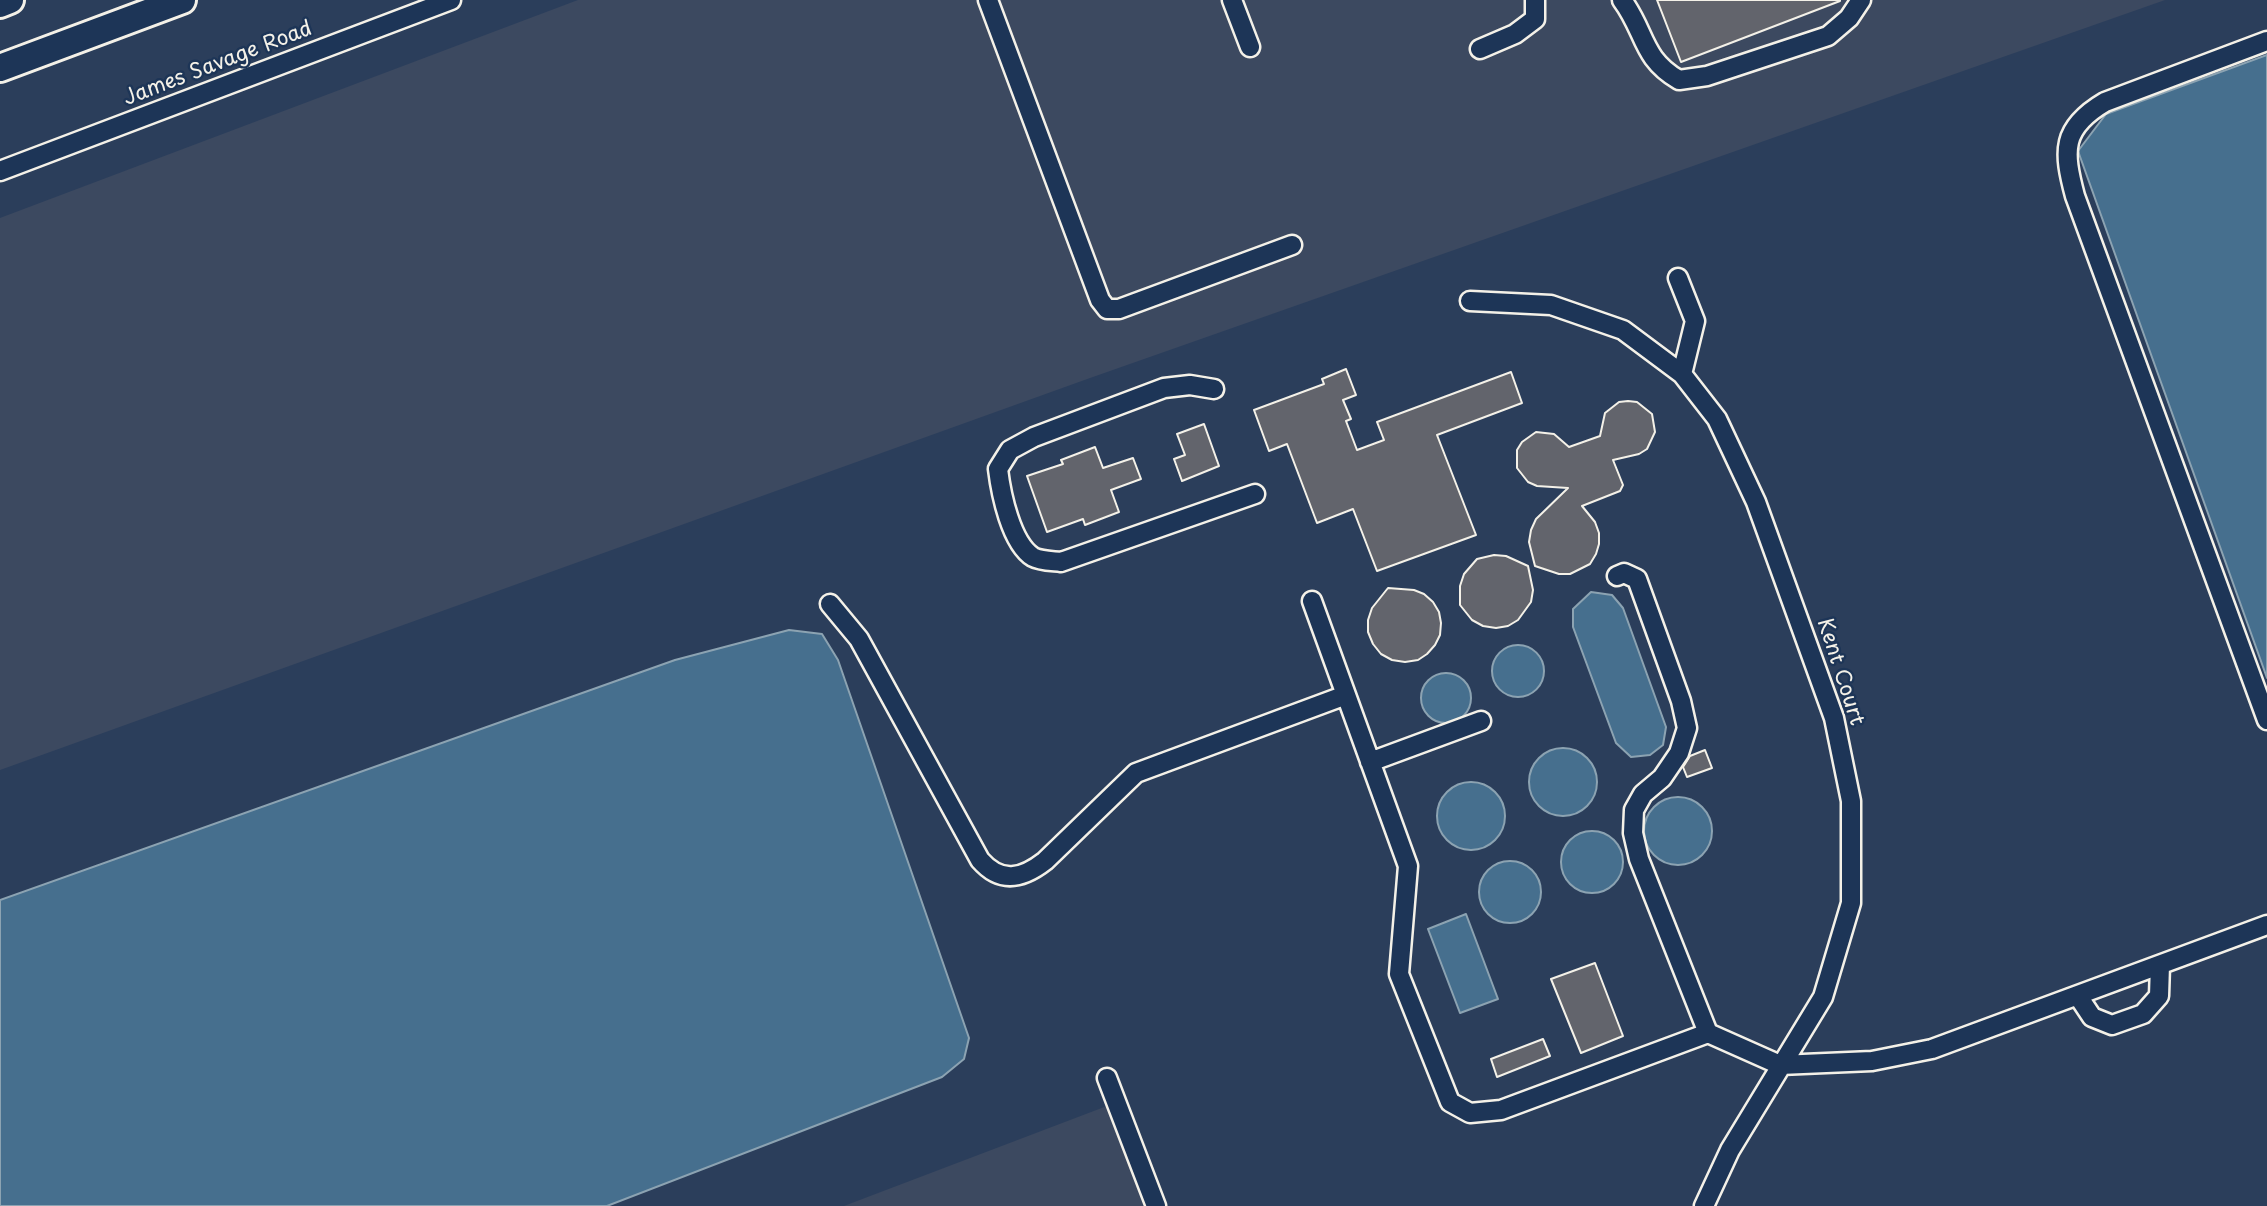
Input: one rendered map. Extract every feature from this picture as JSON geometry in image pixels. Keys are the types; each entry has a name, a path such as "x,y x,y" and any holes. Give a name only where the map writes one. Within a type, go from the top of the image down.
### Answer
{"highway":[{"path":"0,4 10,0"},
{"path":"0,68 182,0"}],"street":[{"name":"James Savage Road","path":"0,171 451,0"},
{"path":"988,0 1100,300 1107,309 1119,309 1292,245"},
{"path":"1232,0 1250,47"},
{"path":"1480,49 1515,34 1535,19 1535,0"},
{"path":"1622,0 1635,18 1649,54 1665,73 1679,80 1707,76 1828,36 1849,18 1861,0"},
{"path":"2267,41 2105,102 2079,121 2066,146 2075,196 2267,720"},
{"path":"1678,278 1695,321 1682,374"},
{"name":"Kent Court","path":"1470,301 1551,305 1623,330 1682,374 1717,419 1755,502 1835,718 1851,801 1851,903 1823,997 1730,1150 1704,1206"},
{"path":"1214,388 1190,385 1164,388 1034,437 1010,450 998,469 1001,495 1018,542 1034,558 1061,562 1255,494"},
{"path":"1617,576 1625,573 1637,579 1681,702 1687,728 1679,754 1662,778 1643,794 1634,810 1633,833 1639,859 1708,1034"},
{"path":"1312,601 1408,866 1399,974 1450,1102 1470,1112 1501,1111 1708,1034 1780,1065 1872,1061 1932,1049 2267,925"},
{"path":"830,604 859,639 980,860 990,872 1011,877 1032,872 1136,773 1346,695"},
{"path":"1370,762 1481,721"},
{"path":"2078,996 2092,1017 2112,1024 2143,1014 2159,996 2160,965"},
{"path":"1107,1078 1156,1206"}],"shaded area":[{"path":"578,0 2165,0 1090,378 0,770 0,218"},
{"path":"2267,55 2267,678 2078,151 2106,114"},
{"path":"1591,592 1612,595 1623,608 1666,727 1663,745 1650,755 1631,757 1616,743 1573,627 1573,609"},
{"path":"789,630 822,634 838,660 969,1038 964,1059 942,1077 607,1206 0,1206 0,900 675,660"},
{"path":"1518,645 1528,647 1536,653 1542,661 1542,681 1536,689 1528,695 1518,697 1508,695 1500,689 1494,681 1492,671 1494,661 1500,653 1508,647"},
{"path":"1446,673 1464,680 1471,698 1464,716 1446,723 1428,716 1421,698 1428,680"},
{"path":"1563,748 1576,751 1587,758 1594,769 1597,782 1594,795 1587,806 1576,813 1563,816 1550,813 1539,806 1532,795 1529,782 1532,769 1539,758 1550,751"},
{"path":"1464,782 1478,782 1490,787 1500,797 1505,816 1500,835 1490,845 1478,850 1464,850 1452,845 1442,835 1437,823 1437,809 1442,797 1452,787"},
{"path":"1671,797 1685,797 1697,802 1707,812 1712,831 1707,850 1697,860 1685,865 1671,865 1659,860 1649,850 1644,838 1644,824 1649,812 1659,802"},
{"path":"1592,831 1604,833 1614,840 1621,850 1621,874 1614,884 1604,891 1592,893 1580,891 1570,884 1563,874 1561,862 1563,850 1570,840 1580,833"},
{"path":"1510,861 1532,870 1541,892 1532,914 1510,923 1488,914 1479,892 1488,870"},
{"path":"1466,914 1498,999 1460,1013 1428,929"},
{"path":"1107,1106 1144,1206 844,1206"}],"building":[{"path":"1657,0 1840,0 1840,1 1681,62"},
{"path":"1346,369 1356,395 1343,400 1351,419 1346,421 1357,450 1384,440 1377,422 1511,372 1522,403 1437,435 1476,535 1377,571 1353,509 1317,523 1287,444 1269,451 1254,410 1324,384 1322,379"},
{"path":"1619,402 1637,402 1652,414 1655,432 1647,449 1639,454 1613,460 1623,485 1620,491 1582,506 1595,522 1599,533 1596,554 1590,564 1570,574 1559,574 1535,566 1529,542 1531,530 1536,519 1568,488 1537,486 1528,482 1517,468 1517,450 1522,442 1536,432 1554,434 1569,447 1600,436 1605,413"},
{"path":"1204,424 1219,466 1182,481 1174,459 1185,455 1177,434"},
{"path":"1095,447 1103,468 1133,458 1141,479 1111,490 1119,512 1085,525 1083,519 1047,532 1027,476 1063,464 1061,460"},
{"path":"1494,555 1506,556 1528,566 1533,590 1531,602 1518,620 1508,626 1496,628 1483,626 1472,620 1460,605 1460,586 1464,574 1477,559"},
{"path":"1388,588 1414,590 1424,594 1439,612 1440,635 1435,645 1418,660 1392,660 1381,654 1368,632 1372,608"},
{"path":"1705,750 1712,768 1687,777 1683,767 1690,756"},
{"path":"1595,963 1623,1036 1581,1053 1551,979"},
{"path":"1543,1039 1550,1056 1497,1077 1491,1059"}]}
